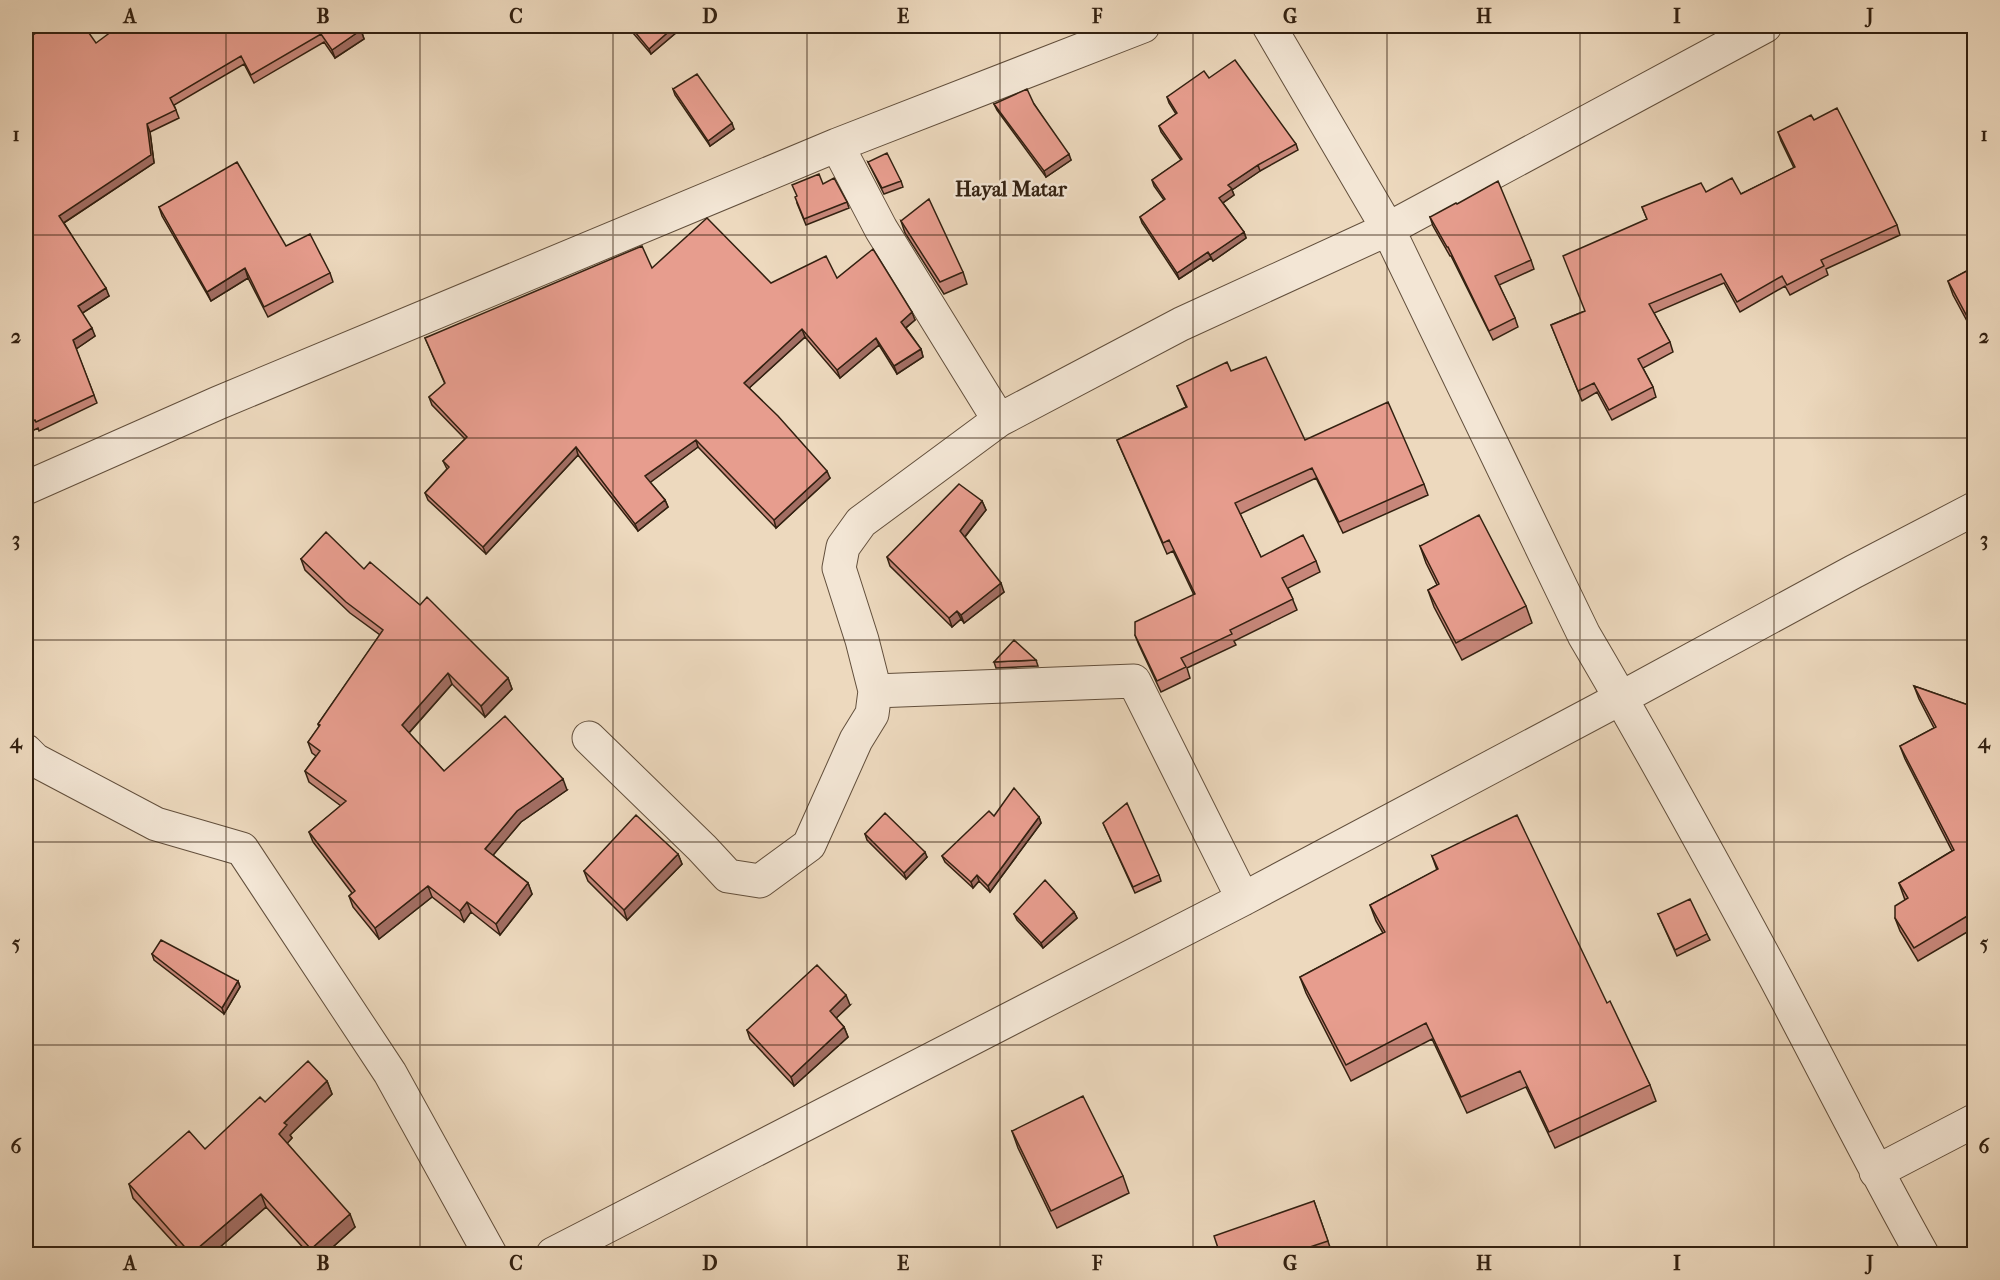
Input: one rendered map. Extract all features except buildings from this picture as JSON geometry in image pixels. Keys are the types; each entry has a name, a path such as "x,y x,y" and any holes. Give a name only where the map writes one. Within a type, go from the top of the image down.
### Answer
{"street":[{"path":"26,488 218,403 837,145 1143,26"},
{"path":"1269,26 1388,229 1584,635 1775,978 1876,1172 1922,1254"},
{"path":"589,738 728,876 760,881 809,845 856,740 872,714 875,691 862,640 839,568 843,547 861,522 999,420 1181,324 1388,229 1765,26"},
{"path":"837,145 881,230 999,420"},
{"path":"553,1254 1243,899 1974,509"},
{"path":"875,691 1134,681 1243,899"},
{"path":"26,751 35,760 156,824 242,849 390,1073 490,1254"},
{"path":"1876,1172 1974,1120"}],"district":[{"name":"Hayal Matar","path":"1011,189"}]}
